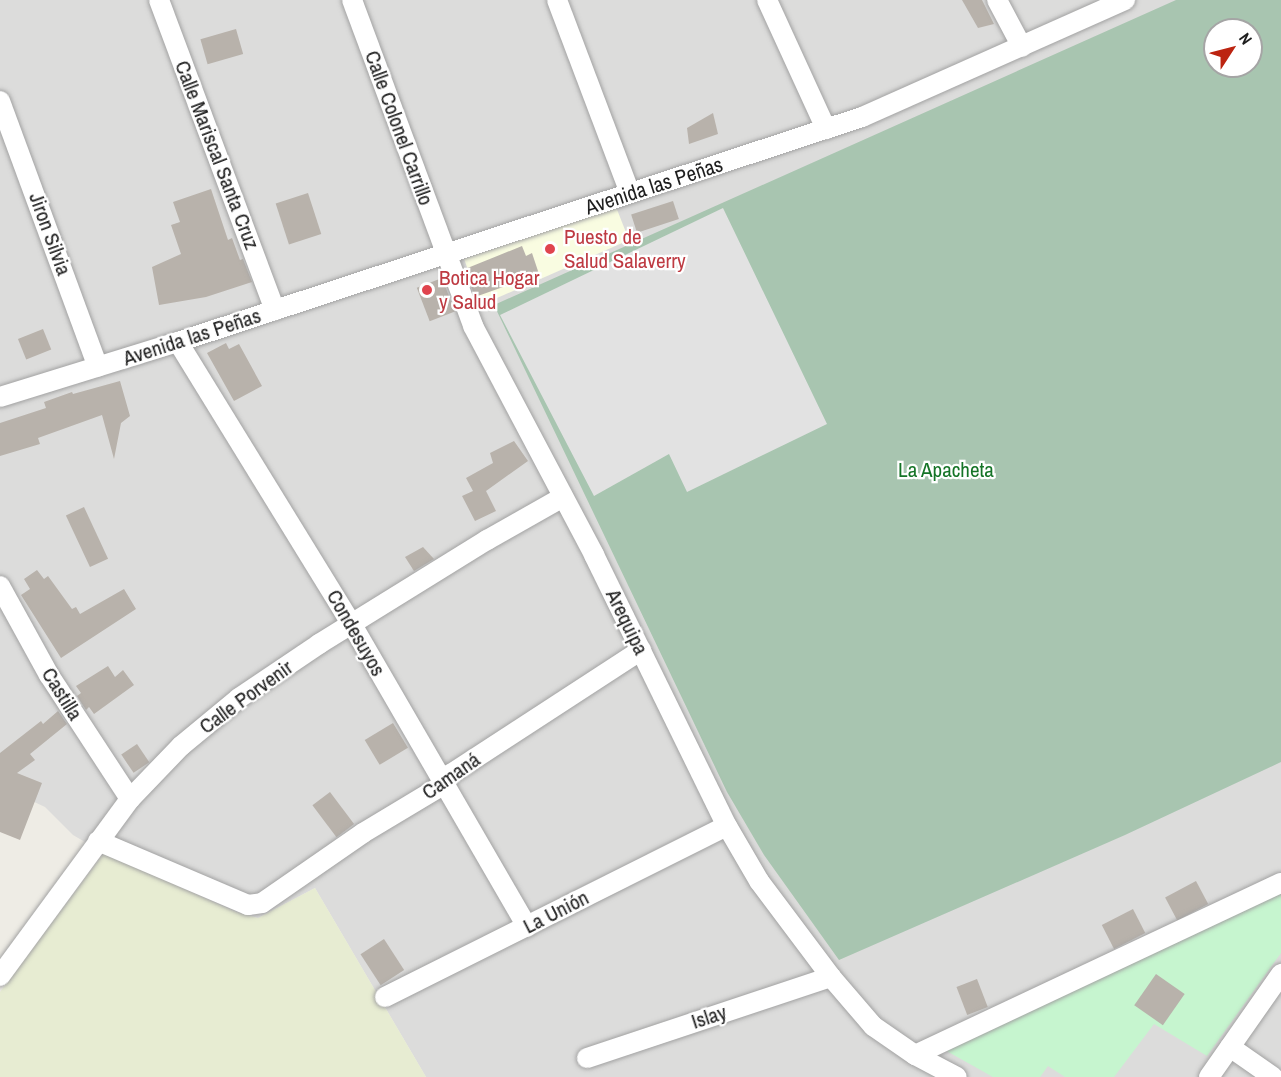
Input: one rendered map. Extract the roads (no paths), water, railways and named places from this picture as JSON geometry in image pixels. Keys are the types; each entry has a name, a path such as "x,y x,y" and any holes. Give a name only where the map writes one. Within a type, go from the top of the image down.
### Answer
{"street":[{"name":"Calle Mariscal Santa Cruz","path":"159,0 275,310"},
{"name":"Calle Colonel Carrillo","path":"352,0 447,255"},
{"path":"557,0 630,193"},
{"path":"767,0 826,129"},
{"path":"997,0 1022,47"},
{"name":"Avenida las Peñas","path":"0,397 98,368 447,255 826,129 916,95 1125,0"},
{"name":"Jiron Silvia","path":"0,101 98,368"},
{"name":"Arequipa","path":"447,255 473,326 563,496 727,826 759,881 831,977 873,1026 915,1055 957,1077"},
{"name":"Condesuyos","path":"178,342 351,623 527,927"},
{"name":"Calle Porvenir","path":"0,976 130,798 181,746 239,698 351,623 563,496"},
{"name":"Castilla","path":"0,586 49,675 130,798"},
{"name":"Camaná","path":"98,841 248,905 262,903 363,833 443,785 451,774 641,650"},
{"name":"La Unión","path":"385,997 727,826"},
{"path":"915,1055 1281,883"},
{"path":"1209,1077 1281,974"},
{"name":"Islay","path":"587,1058 831,977"},
{"path":"1230,1047 1273,1077"}],"place":[{"name":"Puesto de Salud Salaverry","path":"550,249"},
{"name":"Botica Hogar y Salud","path":"427,290"}],"park label":[{"name":"La Apacheta","path":"946,470"}]}
